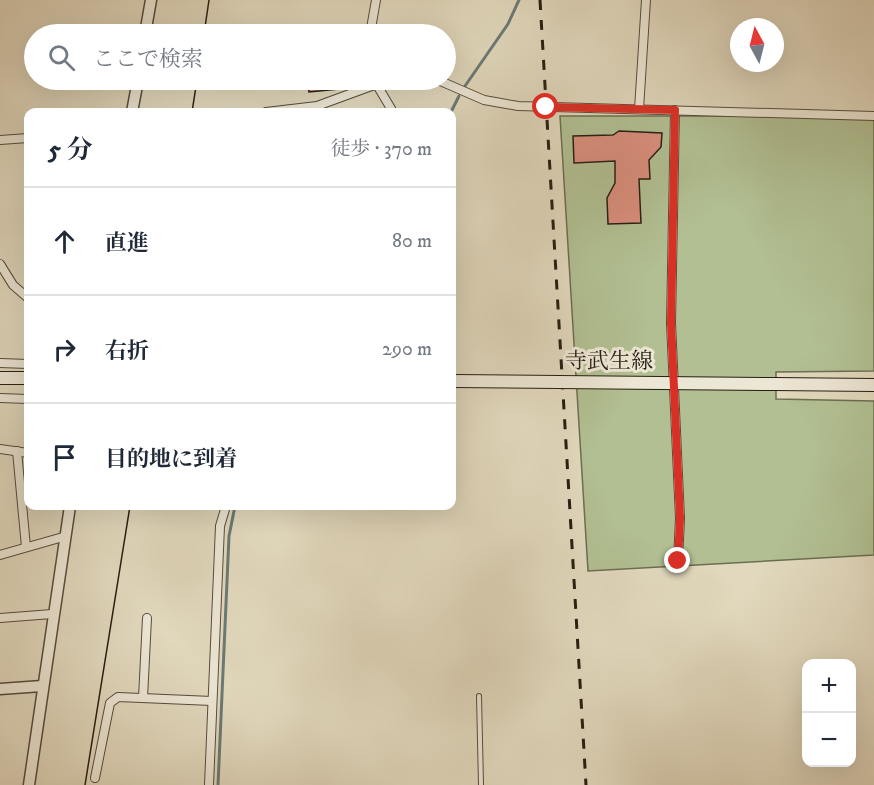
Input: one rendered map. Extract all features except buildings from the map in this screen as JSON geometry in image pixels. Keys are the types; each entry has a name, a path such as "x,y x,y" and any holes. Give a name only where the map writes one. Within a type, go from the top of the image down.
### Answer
{"main road":[{"path":"0,378 24,378"},
{"name":"寺武生線","path":"456,381 874,385"}],"street":[{"path":"147,24 151,0"},
{"path":"372,24 376,0"},
{"path":"639,109 646,0"},
{"path":"456,88 484,100 518,106 874,116"},
{"path":"133,108 136,90"},
{"path":"301,108 318,106 356,90"},
{"path":"380,90 391,108"},
{"path":"675,110 671,323 680,518 678,561"},
{"path":"0,140 24,138"},
{"path":"0,264 14,285 24,294"},
{"path":"0,363 24,364"},
{"path":"0,398 24,399"},
{"path":"0,448 24,452"},
{"path":"16,451 26,547"},
{"path":"28,785 63,537 69,510"},
{"path":"209,785 220,526 224,510"},
{"path":"0,555 63,537"},
{"path":"0,618 52,614"},
{"path":"143,698 147,618"},
{"path":"0,689 42,686"},
{"path":"95,778 110,703 118,697 212,701"}],"lane":[{"path":"480,696 480,785"}],"green space":[{"path":"560,116 874,116 874,371 776,372 776,399 874,401 874,555 588,571"}],"waterway":[{"path":"465,86 508,24 519,0"},
{"path":"453,108 459,96"},
{"path":"218,785 229,536 234,510"}],"tram line":[{"path":"205,24 209,0"},
{"path":"193,108 195,90"},
{"path":"85,785 129,510"}],"railway":[{"path":"540,0 586,785"}],"route":[{"path":"546,107 675,110 671,323 680,518 678,561"}]}
